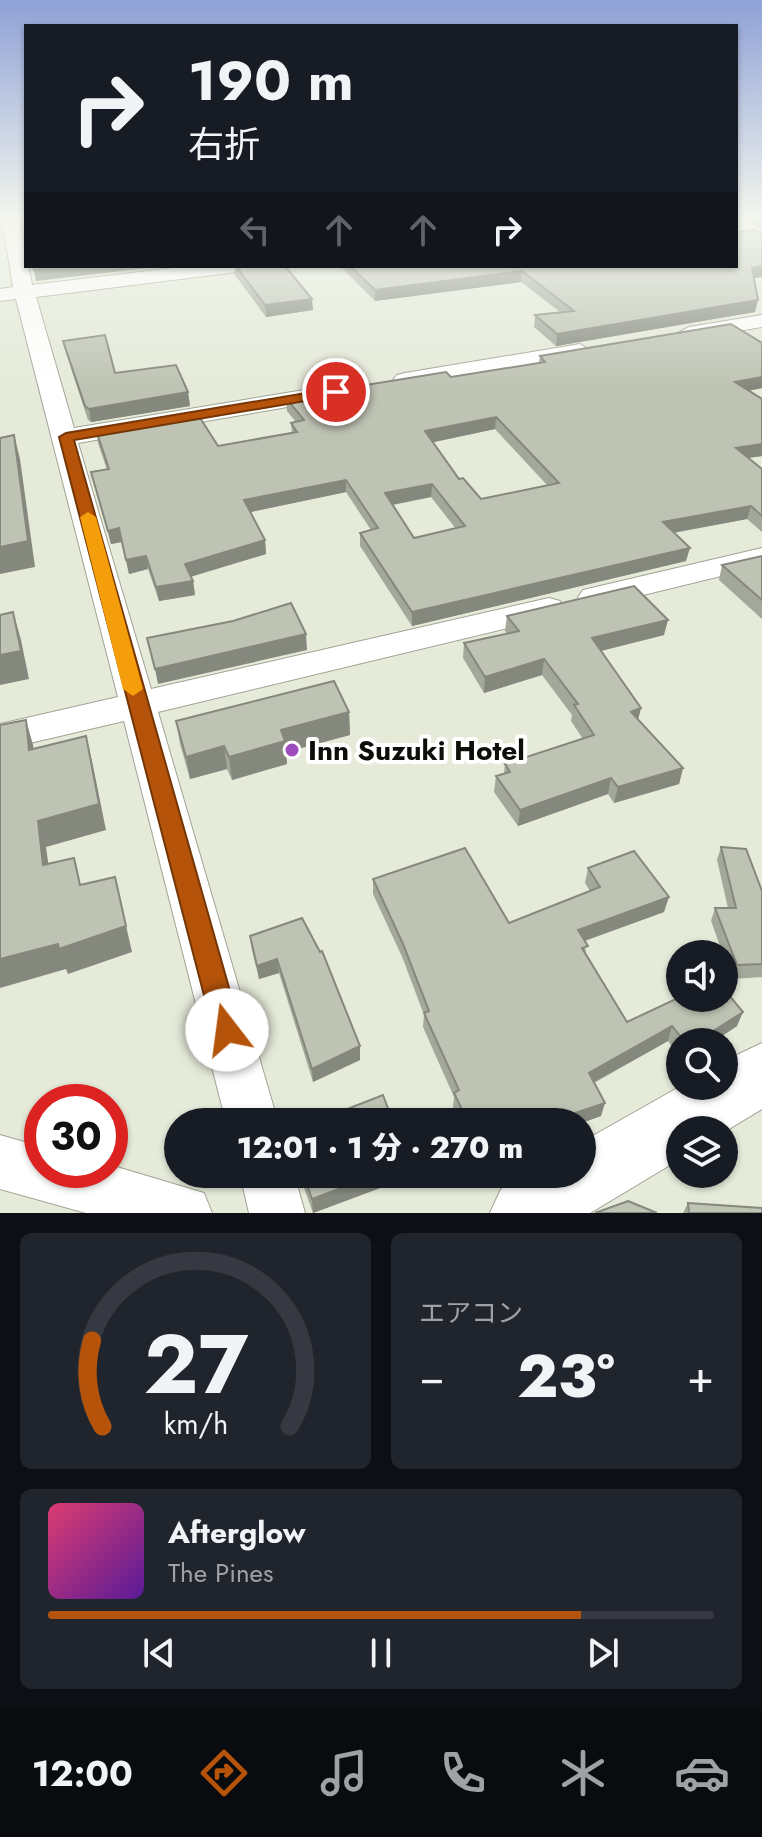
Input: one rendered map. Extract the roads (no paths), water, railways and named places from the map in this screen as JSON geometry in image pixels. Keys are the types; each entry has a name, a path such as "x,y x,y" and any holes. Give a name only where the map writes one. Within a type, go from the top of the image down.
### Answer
{"street":[{"path":"21,275 248,1108"},
{"path":"0,295 167,275"},
{"path":"669,336 762,321"},
{"path":"375,385 606,347"},
{"path":"66,437 344,391"},
{"path":"0,737 762,557"},
{"path":"525,1213 762,1074"},
{"path":"0,1162 184,1213"},
{"path":"271,1188 277,1213"}],"place":[{"name":"Inn Suzuki Hotel","path":"292,750"}]}
